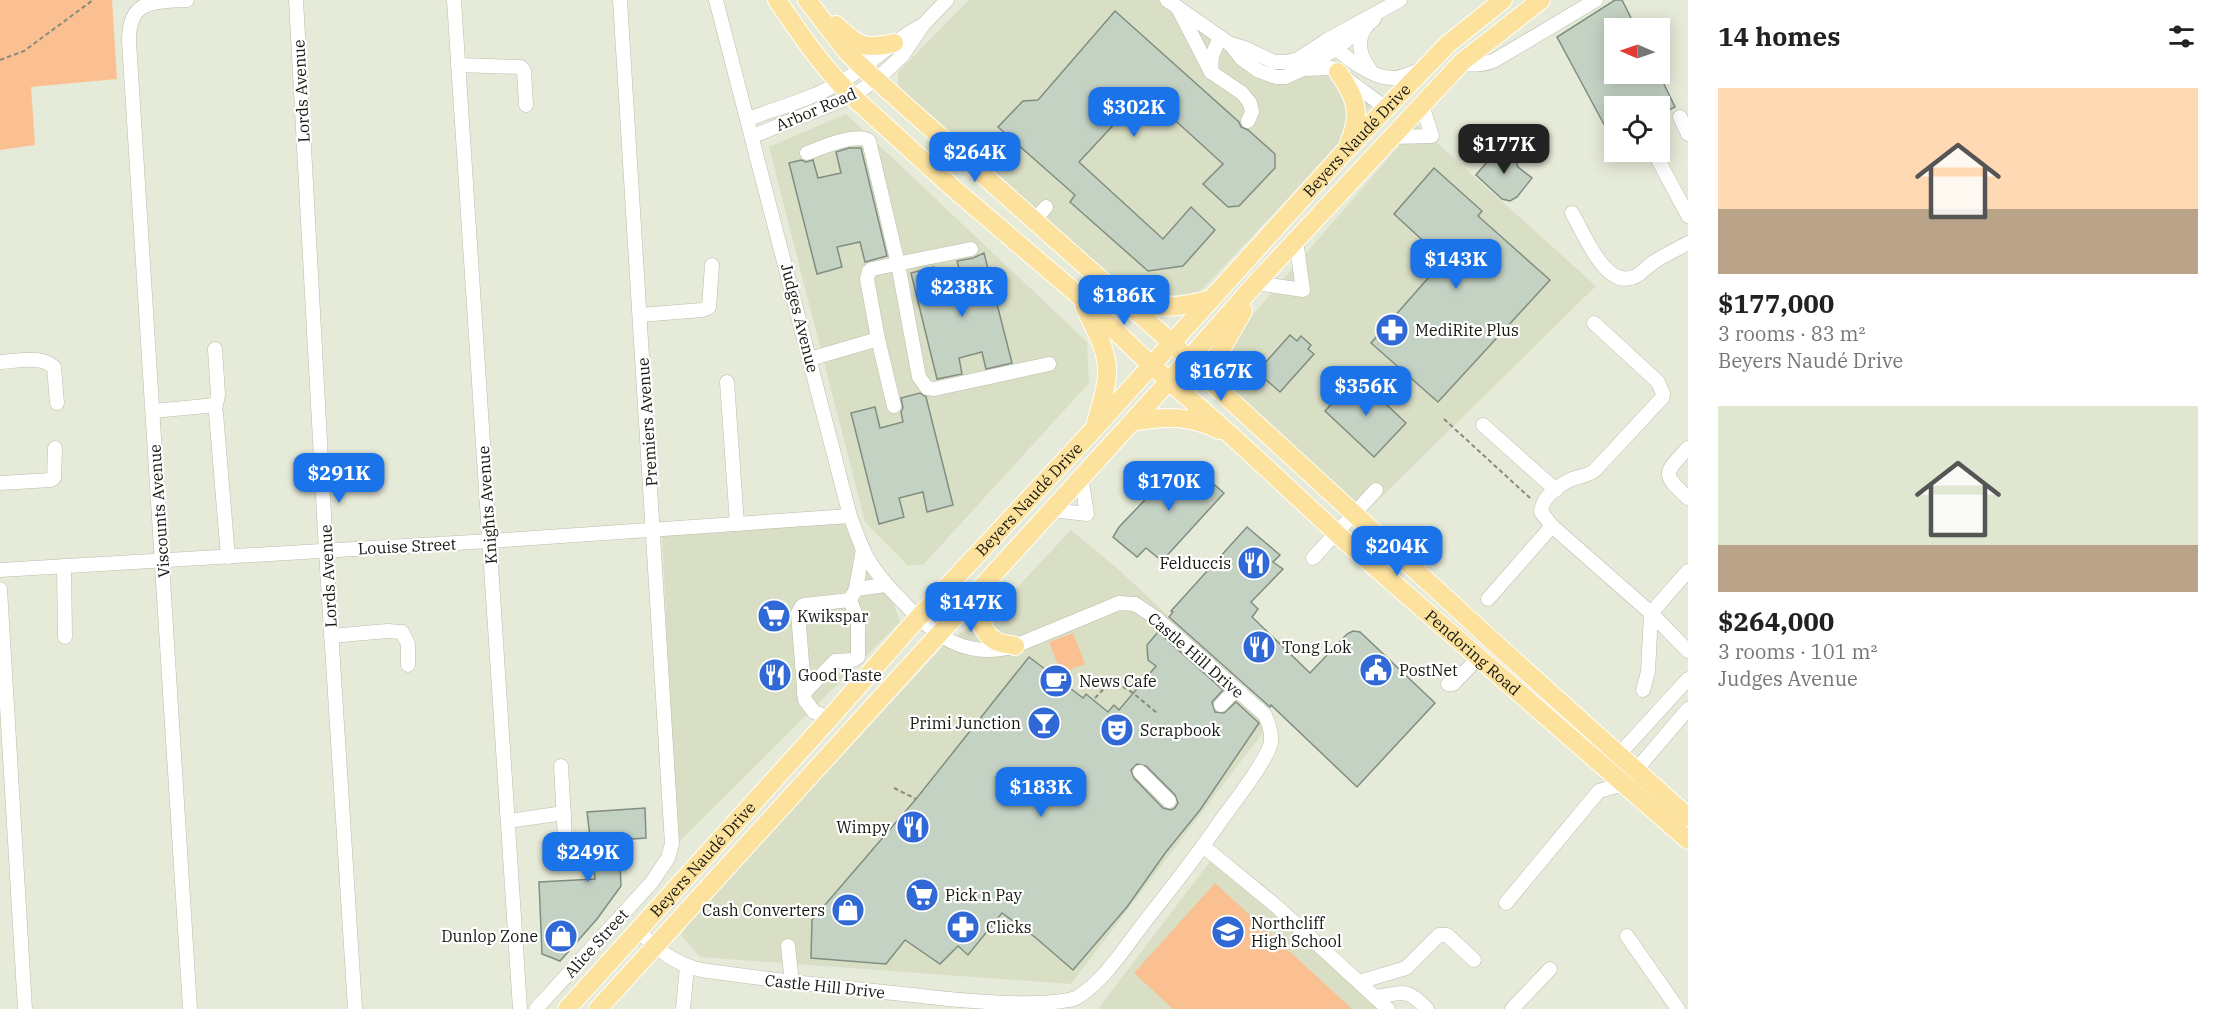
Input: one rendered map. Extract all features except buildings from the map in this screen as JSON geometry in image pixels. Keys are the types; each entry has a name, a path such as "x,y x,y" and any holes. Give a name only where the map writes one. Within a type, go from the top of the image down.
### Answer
{"main road":[{"path":"777,0 800,34 845,90 953,188 1077,294 1151,365"},
{"path":"807,0 852,40 862,46 875,47 894,42"},
{"path":"807,0 847,52 869,74 1172,343"},
{"name":"Beyers Naudé Drive","path":"567,1009 918,618 1094,429 1345,151 1467,27 1503,0"},
{"name":"Beyers Naudé Drive","path":"598,1009 1253,286 1462,62 1541,0"},
{"path":"1386,108 1402,107 1442,67 1452,62 1462,62"},
{"path":"1338,72 1351,91 1356,108 1354,131 1345,151"},
{"path":"1227,397 1214,371 1215,360 1241,316 1253,286"},
{"path":"1077,294 1102,345 1108,363 1107,385 1094,429"},
{"path":"1117,296 1161,308 1211,299"},
{"name":"Pendoring Road","path":"1172,343 1354,514 1688,817"},
{"name":"Pendoring Road","path":"1151,365 1336,532 1688,840"},
{"path":"1132,422 1172,416 1209,425 1234,438"},
{"path":"988,579 981,599 980,613 984,630 996,641 1015,646"}],"street":[{"name":"Viscounts Avenue","path":"187,0 153,2 132,13 129,41 190,1009"},
{"name":"Lords Avenue","path":"296,0 326,551 355,1009"},
{"name":"Knights Avenue","path":"454,0 520,1009"},
{"name":"Premiers Avenue","path":"620,0 672,844"},
{"name":"Judges Avenue","path":"716,0 850,516 863,549 886,585 918,618"},
{"name":"Arbor Road","path":"753,136 845,90 902,56 923,25 947,0"},
{"path":"1172,4 1225,41 1241,58 1267,75 1285,77 1302,69 1331,44 1400,0"},
{"path":"1462,62 1483,65 1495,60 1596,0"},
{"path":"1172,4 1211,72 1248,99 1252,112 1248,121"},
{"path":"1225,41 1280,63 1298,59 1331,44 1363,27 1385,10"},
{"name":"Arbor Road","path":"869,74 894,42 923,25"},
{"path":"1363,27 1360,46 1363,60 1376,76"},
{"path":"1211,72 1213,51 1225,41"},
{"path":"1331,44 1376,76 1395,78 1424,69"},
{"path":"459,65 521,68 524,71 526,105"},
{"path":"1302,69 1325,67 1338,72 1386,108"},
{"name":"Arbor Road","path":"748,119 845,90"},
{"path":"1393,137 1432,136 1422,105"},
{"path":"1680,117 1688,134"},
{"path":"807,153 854,138 863,137 869,141 898,264 919,377 927,388 934,389 1049,364"},
{"path":"1659,162 1688,216"},
{"path":"1034,221 1046,207"},
{"path":"1572,213 1599,260 1613,276 1620,278 1634,277 1651,264 1688,243"},
{"path":"1253,286 1303,290 1296,240"},
{"path":"894,406 878,339 867,279 869,271 971,249"},
{"path":"640,315 702,310 709,307 712,265"},
{"path":"1594,323 1658,382 1663,394 1662,398 1595,470 1590,474 1568,481 1546,498 1541,508 1542,515 1651,613 1688,651"},
{"path":"810,359 878,339"},
{"path":"153,411 216,405 218,395 214,349"},
{"path":"0,362 28,360 49,363 54,367 57,403"},
{"path":"727,382 737,524"},
{"path":"216,413 228,557"},
{"path":"1483,425 1556,490"},
{"path":"0,483 51,480 54,478 55,448"},
{"path":"1688,448 1670,468 1668,477 1688,498"},
{"path":"1052,510 1087,514 1080,477"},
{"path":"1313,558 1376,490"},
{"name":"Louise Street","path":"0,570 489,541 850,516"},
{"path":"1488,599 1552,526"},
{"path":"804,693 835,661 853,660 858,654 858,621 853,595 863,549"},
{"path":"64,566 65,638"},
{"path":"1643,690 1648,672 1651,613 1688,572"},
{"path":"830,718 811,710 805,700 797,618 799,610 804,605 853,595 886,585"},
{"path":"0,589 25,1009"},
{"name":"Castle Hill Drive","path":"638,930 654,947 687,966 948,1004 1046,1006 1078,996 1098,979 1203,846 1250,779 1270,746 1269,725 1265,715 1156,618 1131,603 1119,603 1000,651 967,648 937,635 918,618"},
{"path":"332,636 387,631 402,632 408,644 408,665"},
{"path":"1448,684 1454,684 1479,657"},
{"path":"1607,768 1688,679"},
{"path":"1221,705 1236,689"},
{"path":"1506,903 1599,791 1624,784 1688,709"},
{"path":"561,766 566,857"},
{"path":"1140,772 1169,801"},
{"path":"508,821 564,813"},
{"name":"Alice Street","path":"536,1009 652,882 668,858 672,844"},
{"path":"1203,846 1276,906 1388,1009"},
{"path":"1359,982 1406,968 1439,935 1443,934 1447,935 1474,960"},
{"path":"1627,936 1678,1009"},
{"path":"788,946 792,983"},
{"path":"683,1009 687,966"},
{"path":"1512,1009 1550,969"},
{"path":"1375,997 1411,993 1427,1009"}],"path":[{"path":"0,60 24,51 93,0"},
{"path":"1444,419 1541,508"},
{"path":"1095,698 1112,680 1133,693 1156,713"},
{"path":"894,788 916,800"}],"shaded area":[{"path":"0,0 112,0 117,79 31,87 35,145 0,150"},
{"path":"969,0 1159,0 1282,77 1335,62 1379,95 1352,130 1196,296 1122,293 899,90 898,72"},
{"path":"846,114 1087,342 1089,383 924,564 908,566 865,522 769,147"},
{"path":"1417,125 1596,286 1366,512 1233,393 1223,369 1230,341"},
{"path":"849,517 892,599 900,622 677,844 662,533"},
{"path":"1071,530 1119,570 1235,678 1274,718 1071,984 700,957 681,935 691,919 948,641 997,609"},
{"path":"1073,633 1085,664 1061,673 1049,642"},
{"name":"Northcliff High School","path":"1215,855 1385,1009 1098,1009"},
{"name":"Northcliff High School","path":"1215,883 1352,1009 1173,1009 1134,973"}],"place":[{"name":"MediRite Plus","path":"1392,330"},
{"name":"Felduccis","path":"1254,563"},
{"name":"Kwikspar","path":"774,616"},
{"name":"Tong Lok","path":"1259,647"},
{"name":"PostNet","path":"1376,670"},
{"name":"Good Taste","path":"775,675"},
{"name":"News Cafe","path":"1056,681"},
{"name":"Primi Junction","path":"1044,723"},
{"name":"Scrapbook","path":"1117,730"},
{"name":"Wimpy","path":"913,827"},
{"name":"Pick n Pay","path":"922,895"},
{"name":"Cash Converters","path":"848,910"},
{"name":"Clicks","path":"963,927"},
{"name":"Northcliff High School","path":"1228,932"},
{"name":"Dunlop Zone","path":"561,936"}]}
